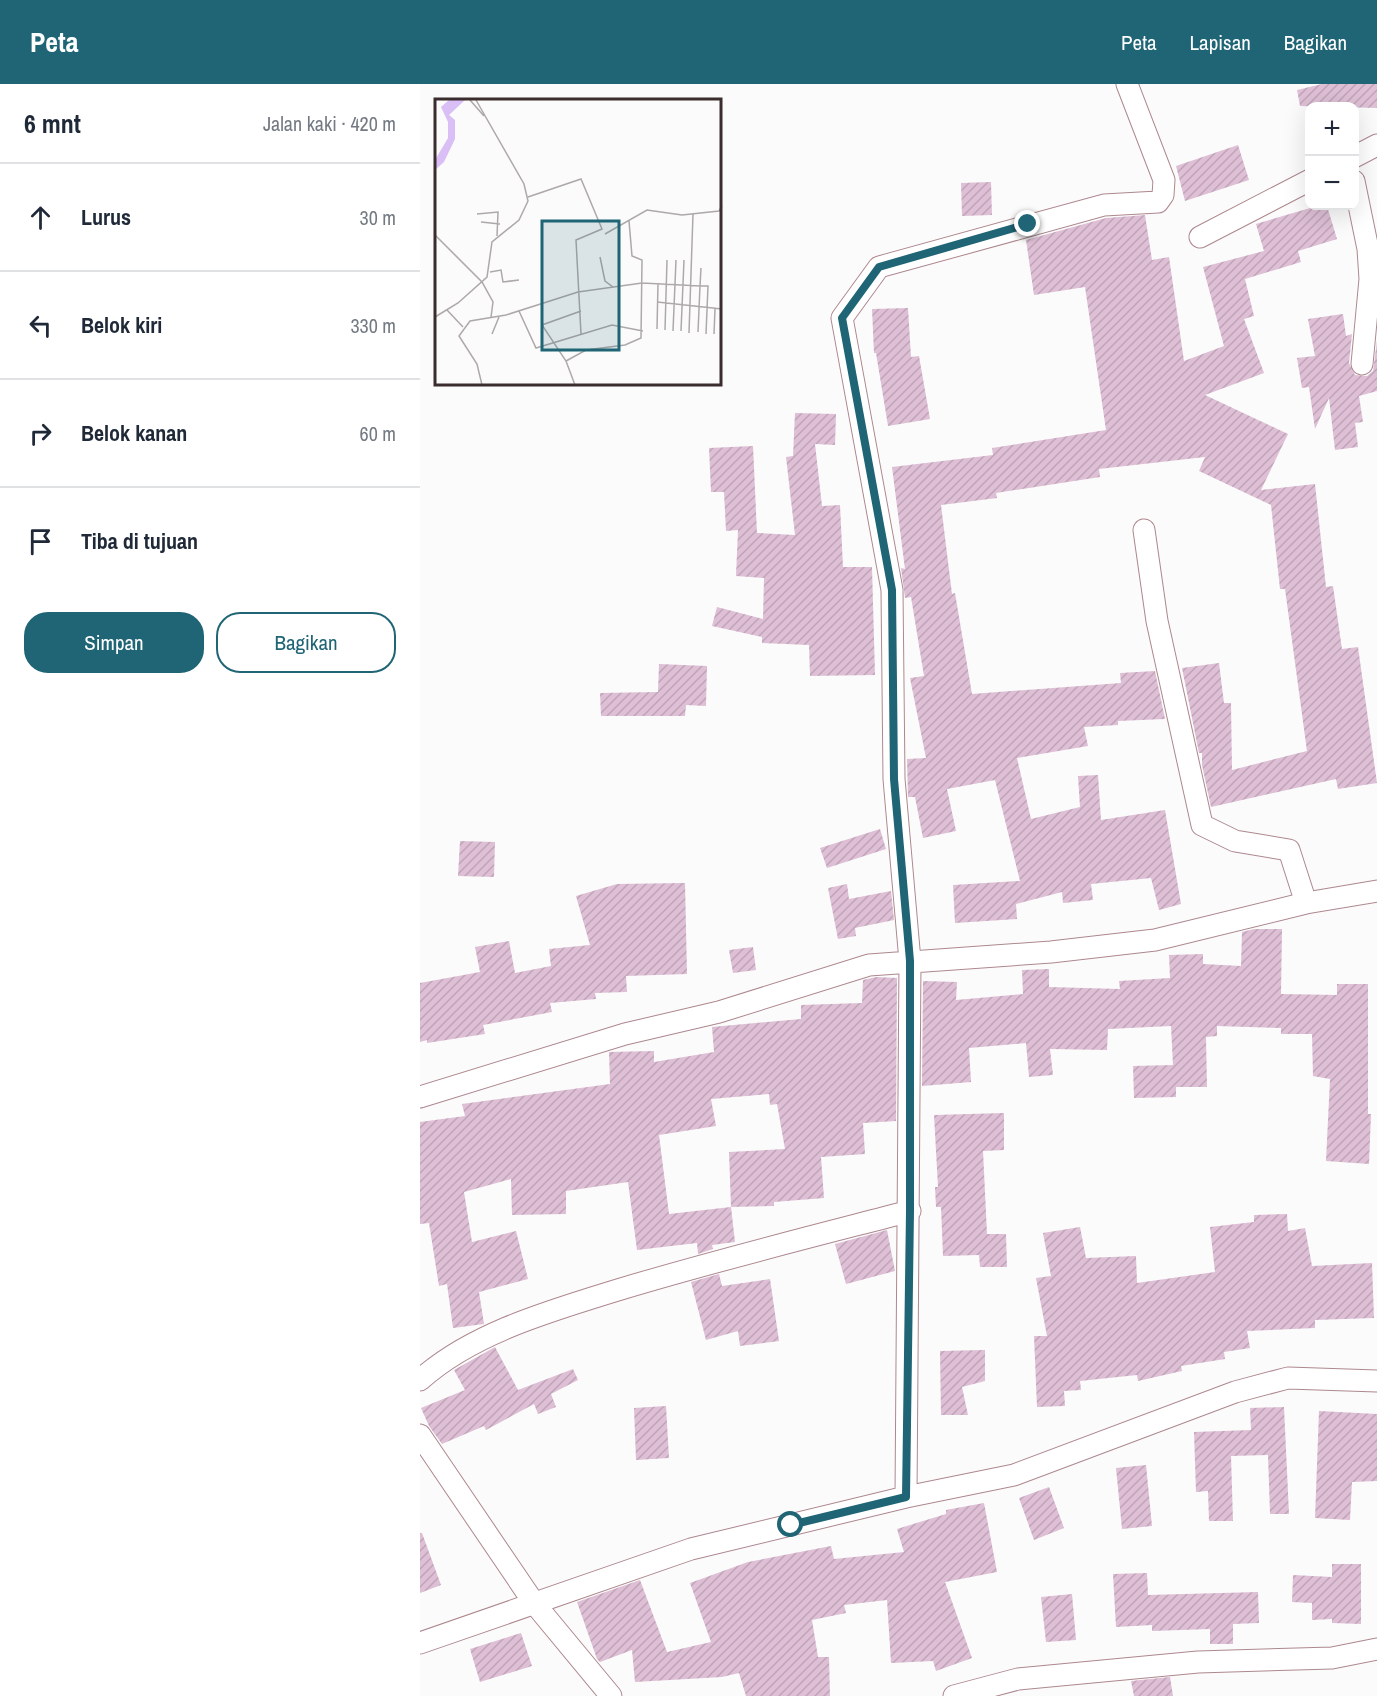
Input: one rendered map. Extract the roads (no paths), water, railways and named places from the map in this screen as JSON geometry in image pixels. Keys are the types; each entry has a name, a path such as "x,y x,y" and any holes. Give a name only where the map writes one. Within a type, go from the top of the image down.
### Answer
{"street":[{"path":"906,1497 910,1211 910,961 894,779 892,590 842,318 879,267 1104,205 1158,202 1163,195 1164,180 1126,84"},
{"path":"1356,156 1377,145"},
{"path":"1200,237 1305,183"},
{"path":"1359,205 1368,249 1370,279 1362,364"},
{"path":"1144,530 1157,621 1202,825 1235,841 1289,850 1306,903"},
{"path":"420,1097 625,1034 719,1012 869,965 910,961 950,961 1155,940 1306,903 1377,891"},
{"path":"420,1380 435,1366 524,1319 683,1271 910,1211"},
{"path":"420,1643 691,1549 906,1497 1014,1475 1235,1392 1288,1378 1377,1381"},
{"path":"420,1435 534,1603 610,1696"},
{"path":"954,1696 1018,1679 1198,1662 1332,1658 1377,1649"}]}
